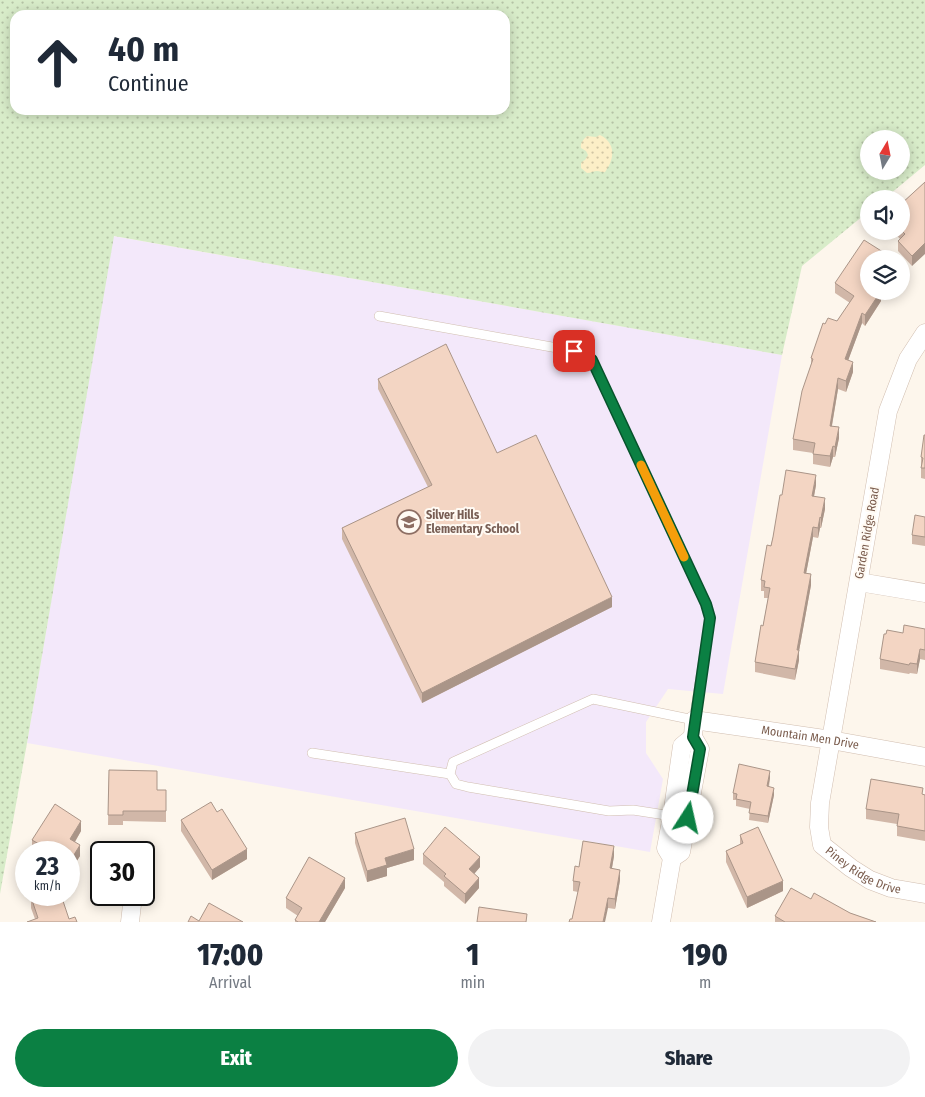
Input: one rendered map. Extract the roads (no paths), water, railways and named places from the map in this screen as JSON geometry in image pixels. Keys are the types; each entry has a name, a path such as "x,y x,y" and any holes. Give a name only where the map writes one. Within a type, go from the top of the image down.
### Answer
{"street":[{"name":"Garden Ridge Road","path":"831,740 888,411 908,359 925,333"},
{"path":"859,582 925,594"},
{"name":"Mountain Men Drive","path":"694,728 831,740 925,756"},
{"path":"661,922 672,858 666,848 682,746 694,728"},
{"path":"672,858 682,852 700,749 694,728"},
{"name":"Piney Ridge Drive","path":"831,740 820,803 819,827 822,845 870,880 891,888 925,894"},
{"path":"130,922 132,906"}],"lane":[{"path":"379,316 586,354 592,360 706,604 710,618 694,728 593,699 453,762 450,774 456,784 608,811 633,810 672,816"},
{"path":"312,753 450,774"}],"place":[{"name":"Silver Hills Elementary School","path":"409,522"}]}
